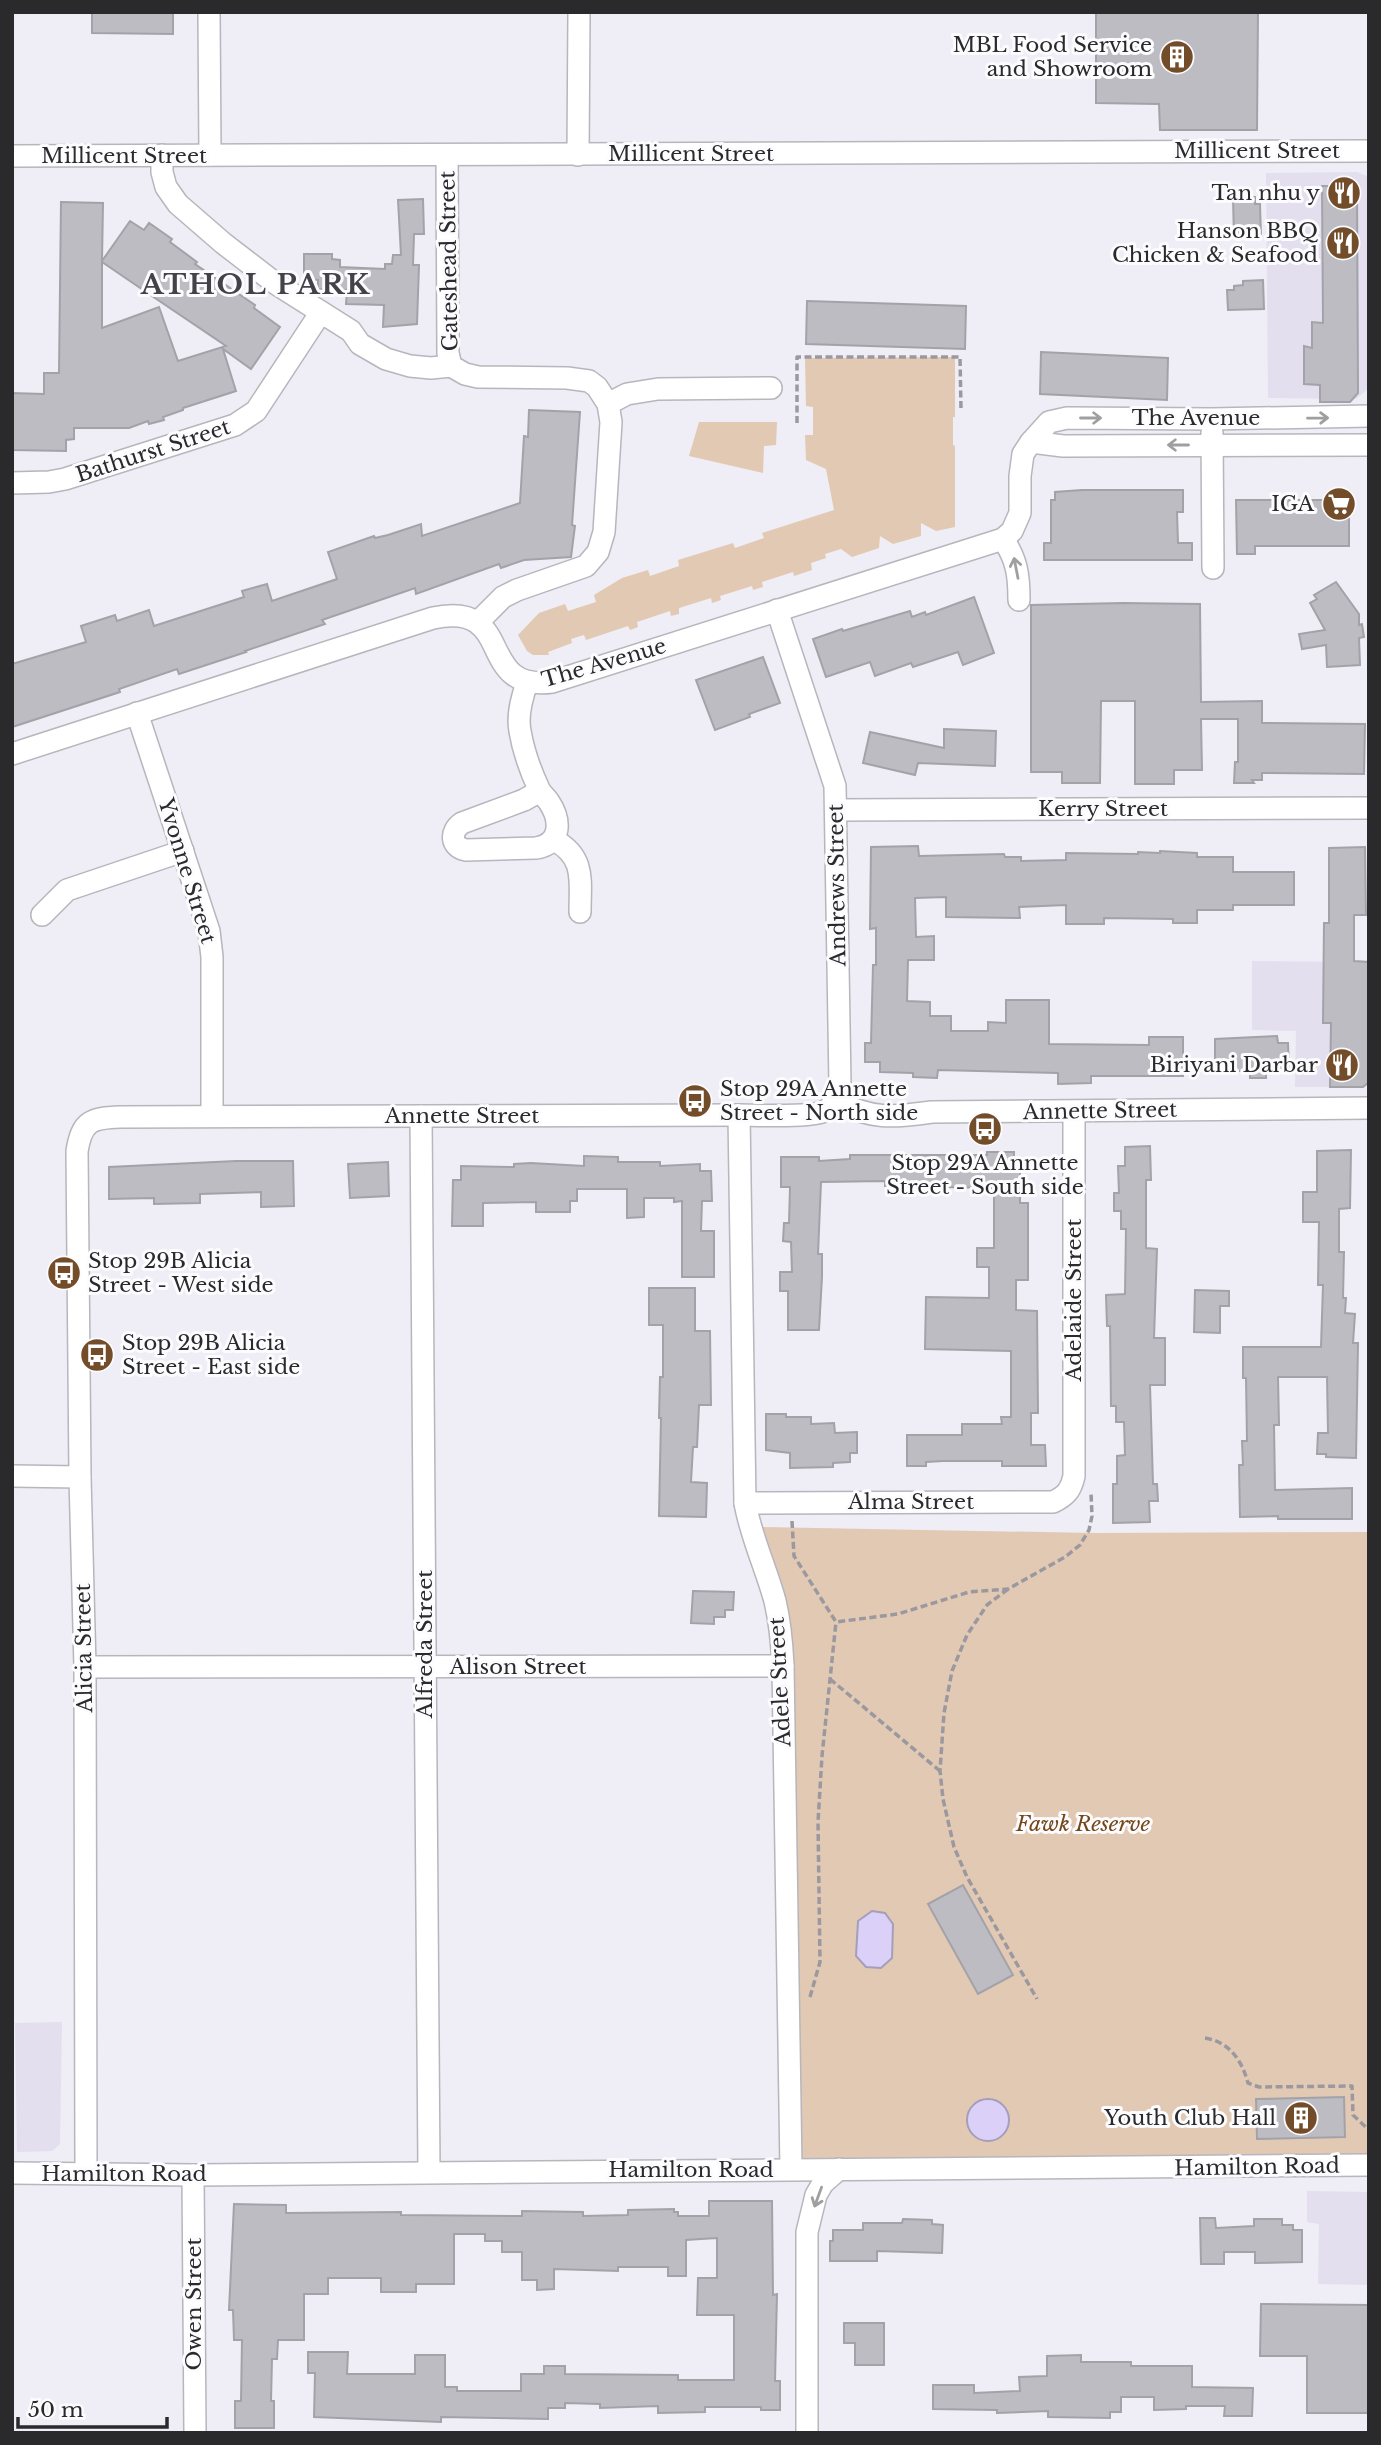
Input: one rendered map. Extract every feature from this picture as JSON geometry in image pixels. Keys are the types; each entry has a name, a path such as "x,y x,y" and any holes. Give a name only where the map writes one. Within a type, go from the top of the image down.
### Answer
{"street":[{"path":"209,12 210,155"},
{"path":"578,155 579,12"},
{"name":"Millicent Street","path":"12,156 1369,151"},
{"path":"162,155 162,172 166,187 178,204 275,283 351,331 360,344 386,359 410,366 451,366"},
{"name":"Gateshead Street","path":"447,155 448,353 451,366 465,374 478,377 579,379 597,387 608,404"},
{"name":"Bathurst Street","path":"12,483 65,479 235,425 256,411 321,312"},
{"path":"12,754 433,618 460,615 478,622 503,597 586,566 598,552 604,532 611,422 608,404 628,394 658,389 771,388"},
{"name":"The Avenue","path":"1031,442 1049,422 1067,418 1369,416"},
{"path":"1212,419 1213,568"},
{"path":"1019,600 1019,573 1014,556 1003,539 1012,531 1020,513 1023,454 1031,442"},
{"name":"The Avenue","path":"1031,442 1063,446 1369,445"},
{"name":"The Avenue","path":"478,622 510,673 517,679 527,683 552,682 1003,539"},
{"name":"Andrews Street","path":"776,610 835,786 837,1093"},
{"path":"527,683 522,697 520,730 540,791 550,803 556,819 554,840 547,847 536,848 466,850 460,849 454,843 453,834 457,826 540,791"},
{"name":"Yvonne Street","path":"137,713 209,931 212,957 212,1116"},
{"name":"Kerry Street","path":"837,810 1369,808"},
{"path":"554,840 564,845 578,862 580,912"},
{"path":"42,915 67,890 183,851"},
{"name":"Annette Street","path":"86,1124 99,1118 212,1116 812,1114 827,1110 837,1093 864,1114 899,1117 932,1112 1369,1108"},
{"name":"Adelaide Street","path":"1073,1112 1074,1476 1081,1490"},
{"name":"Adele Street","path":"739,1115 745,1503 749,1525 775,1601 783,1666 791,2169"},
{"name":"Alfreda Street","path":"421,1116 429,2172"},
{"name":"Alicia Street","path":"86,1124 79,1137 77,1151 85,1667 86,2173"},
{"path":"12,1476 80,1477"},
{"name":"Alma Street","path":"745,1503 1053,1502 1081,1490"},
{"name":"Alison Street","path":"85,1667 783,1666"},
{"name":"Hamilton Road","path":"12,2173 193,2175 1369,2165"},
{"path":"807,2433 807,2231 816,2195 823,2183 839,2169"},
{"name":"Owen Street","path":"193,2175 195,2433"}],"path":[{"path":"797,423 797,357 960,357 961,408"},
{"path":"1037,1999 967,1877 954,1847 943,1799 940,1771 944,1713 952,1671 967,1635 987,1605 1008,1589 1065,1558 1080,1545 1089,1530 1092,1516 1081,1490"},
{"path":"792,1517 794,1556 836,1622 818,1822 820,1962 807,2008"},
{"path":"836,1622 898,1614 969,1592 1008,1589"},
{"path":"830,1679 940,1771"},
{"path":"1205,2038 1230,2048 1238,2058 1248,2083 1259,2087 1352,2086 1353,2115 1369,2130"}],"shaded area":[{"path":"1357,172 1369,177 1369,388 1356,399 1268,398 1266,173"},
{"path":"1252,961 1369,962 1369,1082 1363,1087 1295,1087 1296,1031 1252,1030"},
{"path":"872,1911 885,1913 893,1924 892,1958 881,1968 866,1967 856,1956 858,1921"},
{"path":"62,2022 60,2144 52,2151 17,2152 15,2023"},
{"path":"988,2099 1003,2105 1009,2120 1003,2135 988,2141 973,2135 967,2120 973,2105"},
{"path":"1307,2191 1369,2192 1369,2285 1318,2284 1319,2224 1307,2222"}],"green space":[{"path":"955,357 955,527 936,531 921,523 921,536 893,544 880,536 879,548 852,557 841,549 825,554 826,558 811,563 812,570 794,576 793,572 762,582 763,587 753,590 752,586 720,596 721,600 712,603 711,598 679,608 679,614 671,616 670,611 637,622 638,627 630,630 628,626 586,640 584,635 571,639 572,643 548,652 549,655 533,655 527,651 518,635 539,613 565,604 568,611 596,602 594,595 622,578 648,570 650,576 679,566 678,560 733,543 735,548 764,538 762,533 834,510 826,469 806,460 805,435 813,435 813,407 806,406 805,358"},
{"path":"699,422 777,422 776,445 764,446 763,473 689,456"},
{"name":"Fawk Reserve","path":"757,1527 1095,1533 1369,1532 1369,2154 799,2160 794,1661 783,1607"}],"building":[{"path":"92,12 173,12 173,34 92,33"},
{"name":"MBL Food Service and Showroom","path":"1096,12 1258,12 1257,130 1160,130 1159,104 1096,103"},
{"path":"1322,186 1357,186 1358,393 1350,402 1320,402 1320,385 1304,384 1304,346 1312,348 1312,322 1323,323"},
{"path":"1255,197 1255,204 1260,204 1261,237 1234,238 1233,198"},
{"path":"423,199 424,234 414,234 413,265 419,265 417,324 383,327 384,305 346,304 347,290 318,289 318,280 304,279 304,254 332,254 332,259 340,260 340,267 385,269 385,264 392,264 393,255 401,255 398,200"},
{"path":"61,202 103,203 102,261 130,221 144,230 149,223 172,239 170,242 197,262 195,264 255,305 254,308 280,327 251,369 223,349 236,391 183,408 163,417 164,420 149,424 148,421 129,428 74,428 74,439 66,440 66,451 12,450 12,393 44,394 44,373 59,373","holes":["102,262 226,346 178,361 159,307 102,328"]},
{"path":"1263,280 1264,309 1228,310 1227,290 1243,285 1243,281"},
{"path":"807,301 966,306 965,349 806,344"},
{"path":"1041,352 1168,358 1167,400 1040,394"},
{"path":"529,410 580,412 571,557 524,560 501,568 499,564 416,594 415,588 322,620 325,624 246,652 179,674 177,669 119,689 120,692 12,727 12,664 86,642 81,626 115,615 117,621 149,610 154,626 244,597 242,591 267,584 272,601 337,579 328,552 421,524 422,536 520,503 524,436 528,437"},
{"path":"1183,490 1183,512 1177,512 1178,543 1192,543 1192,560 1044,560 1044,543 1051,543 1051,500 1055,500 1055,492"},
{"path":"1236,500 1349,500 1349,546 1255,546 1255,554 1237,554"},
{"path":"1336,582 1359,614 1359,625 1362,624 1364,637 1359,638 1360,665 1327,667 1326,645 1302,649 1299,634 1325,630 1310,603 1317,599 1314,595"},
{"path":"974,597 994,653 963,665 958,652 913,667 911,663 875,676 870,662 826,677 813,639 910,611 912,617 925,612 926,615"},
{"path":"1200,604 1201,702 1262,701 1262,723 1365,724 1364,774 1262,773 1262,780 1252,780 1254,783 1234,783 1235,762 1238,762 1238,719 1201,719 1202,770 1174,770 1174,784 1135,784 1135,701 1101,701 1100,783 1062,783 1062,772 1031,772 1031,605"},
{"path":"763,657 780,703 715,730 696,680"},
{"path":"944,729 996,731 995,766 918,763 915,775 863,763 870,732 944,748"},
{"path":"918,846 919,856 1004,854 1005,857 1021,857 1021,861 1066,860 1066,853 1138,854 1160,851 1197,853 1197,857 1233,857 1233,872 1294,872 1294,905 1233,905 1233,910 1197,910 1197,923 1173,923 1173,919 1104,918 1104,924 1066,924 1066,905 1019,907 1020,918 946,917 946,897 915,898 916,937 934,936 934,960 908,960 907,1001 930,1002 930,1016 951,1016 951,1031 988,1031 988,1022 1006,1023 1006,1000 1049,1000 1049,1044 1149,1045 1149,1037 1183,1037 1183,1076 1091,1076 1091,1083 1058,1084 1058,1073 938,1070 937,1078 913,1077 913,1073 880,1072 880,1062 865,1062 865,1043 871,1043 873,965 876,965 876,928 870,929 871,847"},
{"path":"1365,847 1366,915 1354,915 1354,961 1369,962 1369,1082 1363,1087 1330,1087 1331,1023 1323,1023 1324,923 1329,923 1329,848"},
{"path":"1277,1036 1278,1043 1288,1043 1289,1069 1266,1069 1266,1078 1250,1078 1250,1071 1215,1071 1215,1039"},
{"path":"1150,1146 1151,1180 1146,1180 1146,1248 1157,1249 1154,1338 1165,1338 1165,1385 1150,1385 1153,1484 1157,1484 1158,1501 1149,1501 1150,1522 1113,1523 1113,1484 1117,1484 1117,1456 1125,1455 1124,1422 1116,1422 1116,1406 1111,1406 1110,1326 1107,1326 1106,1295 1125,1294 1126,1229 1121,1229 1121,1211 1114,1211 1114,1193 1119,1193 1118,1166 1125,1166 1125,1147"},
{"path":"1351,1150 1350,1208 1339,1209 1339,1252 1344,1252 1345,1313 1355,1314 1353,1343 1358,1343 1356,1458 1317,1454 1318,1433 1328,1433 1327,1377 1278,1377 1279,1425 1274,1425 1275,1490 1352,1488 1352,1519 1240,1517 1239,1465 1243,1465 1242,1441 1247,1441 1243,1347 1321,1347 1323,1285 1318,1285 1319,1222 1303,1222 1303,1192 1317,1192 1317,1151"},
{"path":"987,1152 1014,1152 1014,1170 1020,1170 1020,1203 1028,1203 1028,1280 1016,1280 1016,1310 1037,1311 1038,1413 1031,1413 1031,1445 1045,1445 1046,1466 1002,1466 1002,1461 943,1461 926,1462 926,1466 907,1466 907,1435 962,1435 962,1424 1002,1424 1001,1417 1011,1417 1011,1351 925,1349 926,1297 989,1298 989,1267 977,1267 977,1248 994,1248 994,1188 885,1186 885,1181 821,1182 818,1254 822,1254 822,1277 819,1330 788,1330 788,1291 780,1291 780,1272 792,1272 791,1242 783,1241 784,1223 789,1223 790,1187 781,1187 781,1157 819,1157 819,1161 850,1159 850,1155 987,1155"},
{"path":"584,1156 618,1157 618,1162 660,1162 660,1166 700,1164 700,1171 711,1171 712,1201 702,1201 701,1231 714,1231 714,1277 682,1277 682,1201 674,1202 674,1198 644,1198 644,1217 627,1218 627,1189 577,1189 577,1201 570,1201 570,1212 536,1212 536,1202 483,1203 483,1226 452,1226 453,1180 461,1180 461,1166 514,1167 514,1164 531,1163 584,1166"},
{"path":"293,1161 294,1206 261,1207 261,1192 200,1194 200,1203 154,1204 154,1198 109,1199 109,1167"},
{"path":"388,1162 389,1196 350,1198 348,1164"},
{"path":"649,1288 695,1288 695,1331 710,1331 711,1405 699,1405 697,1447 693,1447 691,1482 707,1483 706,1517 659,1516 663,1325 649,1325"},
{"path":"1195,1290 1229,1291 1229,1306 1220,1306 1220,1333 1194,1332"},
{"path":"766,1414 811,1417 811,1424 834,1423 835,1433 857,1432 857,1453 850,1453 850,1462 833,1463 833,1467 790,1468 790,1453 766,1450"},
{"path":"693,1591 734,1592 733,1610 725,1610 725,1617 714,1617 714,1624 691,1623"},
{"path":"963,1885 1013,1975 978,1994 928,1904"},
{"name":"Youth Club Hall","path":"1344,2097 1345,2137 1257,2139 1256,2099"},
{"path":"709,2201 772,2201 773,2295 777,2294 775,2381 780,2381 780,2410 761,2410 761,2407 705,2407 705,2412 658,2413 658,2406 600,2408 600,2404 565,2403 565,2408 548,2408 548,2419 441,2417 441,2422 314,2417 315,2373 308,2373 308,2352 348,2352 347,2374 415,2374 415,2355 445,2355 445,2387 457,2387 457,2391 521,2391 521,2374 544,2374 544,2366 565,2366 565,2374 678,2375 678,2380 734,2380 734,2315 697,2315 698,2278 717,2278 717,2238 686,2240 686,2276 668,2276 668,2267 618,2267 618,2271 554,2269 554,2289 537,2290 537,2280 522,2280 522,2252 502,2252 502,2241 485,2241 485,2234 454,2234 454,2284 416,2284 416,2292 381,2292 381,2278 328,2278 328,2294 304,2294 304,2340 278,2340 277,2359 272,2359 271,2401 274,2401 274,2428 235,2428 235,2401 241,2401 242,2340 234,2340 233,2310 229,2310 234,2204 286,2205 286,2213 401,2212 401,2215 522,2216 522,2211 583,2212 583,2216 628,2215 628,2210 674,2209 678,2216 709,2216"},
{"path":"1200,2218 1215,2218 1216,2228 1254,2226 1254,2219 1282,2219 1282,2225 1293,2225 1293,2230 1302,2230 1302,2262 1255,2263 1255,2252 1224,2252 1224,2264 1201,2264"},
{"path":"903,2219 932,2220 932,2224 943,2225 942,2253 877,2251 877,2261 830,2261 833,2230 863,2230 863,2223 902,2223"},
{"path":"1261,2304 1369,2305 1369,2413 1307,2413 1307,2356 1260,2356"},
{"path":"844,2323 884,2323 884,2365 855,2365 855,2343 844,2343"},
{"path":"1081,2355 1081,2362 1131,2362 1131,2366 1192,2366 1192,2387 1253,2388 1252,2416 1224,2416 1225,2406 1186,2406 1186,2409 1154,2410 1154,2397 1121,2397 1121,2412 1110,2412 1110,2418 1048,2417 1048,2411 997,2413 997,2410 933,2409 933,2385 974,2385 974,2393 1020,2391 1019,2377 1047,2376 1047,2356"}],"place":[{"name":"MBL Food Service and Showroom","path":"1177,57"},
{"name":"Tan nhu y","path":"1344,193"},
{"name":"Hanson BBQ Chicken & Seafood","path":"1343,243"},
{"name":"IGA","path":"1339,504"},
{"name":"Biriyani Darbar","path":"1342,1065"},
{"name":"Stop 29A Annette Street - North side","path":"695,1101"},
{"name":"Stop 29A Annette Street - South side","path":"985,1129"},
{"name":"Stop 29B Alicia Street - West side","path":"64,1273"},
{"name":"Stop 29B Alicia Street - East side","path":"97,1355"},
{"name":"Youth Club Hall","path":"1301,2118"}],"district":[{"name":"ATHOL PARK","path":"256,284"}]}
